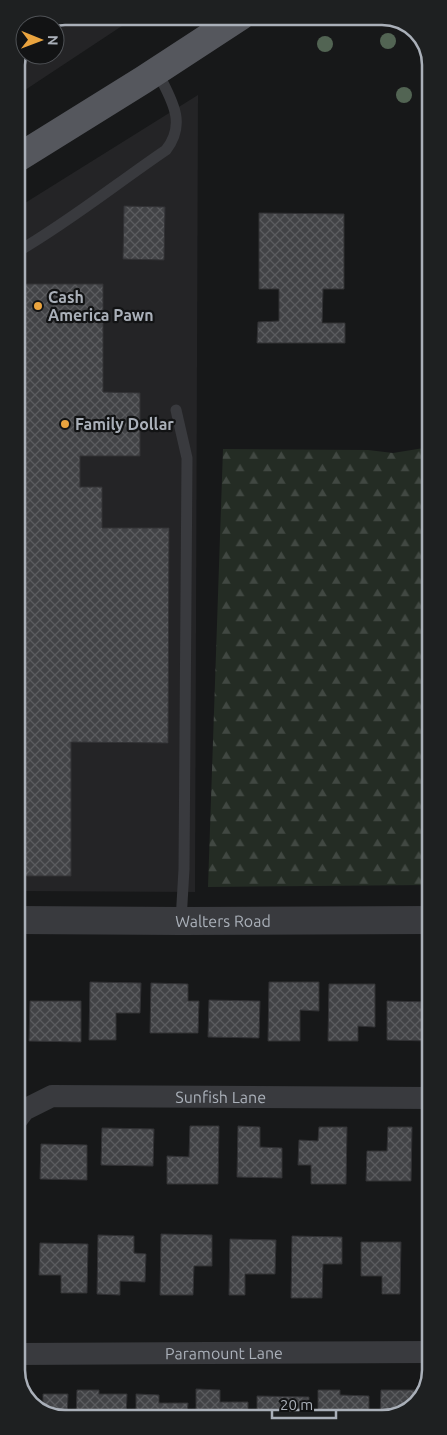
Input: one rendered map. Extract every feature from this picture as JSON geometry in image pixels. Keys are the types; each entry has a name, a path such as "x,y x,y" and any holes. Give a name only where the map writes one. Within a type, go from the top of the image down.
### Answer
{"main road":[{"path":"25,153 227,25"}],"street":[{"name":"Walters Road","path":"25,920 422,920"},
{"name":"Sunfish Lane","path":"25,1110 52,1096 422,1098"},
{"name":"Paramount Lane","path":"25,1354 422,1352"}],"lane":[{"path":"25,247 109,192 166,150 176,133 176,117 174,105 157,71"},
{"path":"176,410 187,458 182,921"}],"shaded area":[{"path":"65,25 123,25 65,64"},
{"path":"25,65 63,65 25,90"},
{"path":"198,95 195,892 25,891 25,203"}],"green space":[{"path":"422,448 422,885 208,887 223,449 368,450 393,453"}],"building":[{"path":"124,206 165,207 164,260 123,259"},
{"path":"259,213 344,214 344,289 323,289 322,323 345,323 345,343 257,343 258,322 279,321 279,289 259,289"},
{"path":"25,284 103,284 103,392 140,393 140,456 80,456 80,487 102,487 102,528 169,528 168,743 71,742 71,876 25,876"},
{"path":"90,982 141,983 140,1013 116,1013 116,1040 89,1040"},
{"path":"269,982 319,982 319,1011 300,1010 300,1041 268,1041"},
{"path":"151,983 188,984 188,1001 199,1001 198,1033 150,1033"},
{"path":"329,984 375,984 375,1027 358,1026 358,1041 328,1041"},
{"path":"209,1000 260,1001 259,1038 208,1037"},
{"path":"30,1001 81,1001 81,1042 29,1041"},
{"path":"387,1001 422,1002 422,1041 387,1040"},
{"path":"190,1126 219,1126 218,1184 167,1184 167,1156 189,1157"},
{"path":"238,1126 260,1127 260,1147 282,1148 282,1178 237,1177"},
{"path":"319,1127 347,1127 346,1184 311,1184 311,1165 298,1165 299,1140 318,1141"},
{"path":"388,1127 412,1127 411,1181 366,1181 367,1151 387,1151"},
{"path":"102,1128 154,1129 153,1166 101,1165"},
{"path":"41,1144 87,1145 87,1180 40,1179"},
{"path":"161,1234 212,1235 212,1266 194,1266 193,1295 160,1295"},
{"path":"98,1235 134,1236 134,1253 146,1254 145,1282 120,1281 120,1295 97,1294"},
{"path":"292,1236 342,1237 342,1264 323,1264 322,1298 291,1298"},
{"path":"230,1239 276,1240 275,1274 245,1274 245,1295 229,1295"},
{"path":"361,1242 401,1242 400,1294 382,1294 382,1276 361,1276"},
{"path":"40,1243 88,1244 87,1293 61,1293 61,1275 39,1275"},
{"path":"196,1389 220,1390 220,1402 248,1402 248,1410 196,1410"},
{"path":"77,1390 99,1390 99,1394 127,1394 126,1410 76,1410"},
{"path":"318,1390 340,1390 340,1395 369,1396 369,1410 318,1410"},
{"path":"381,1390 417,1390 408,1400 397,1407 380,1410"},
{"path":"43,1394 68,1394 67,1410 57,1409 43,1403"},
{"path":"136,1394 159,1395 159,1403 188,1403 188,1410 136,1410"},
{"path":"257,1396 309,1397 309,1410 257,1410"}],"place":[{"name":"Cash America Pawn","path":"38,306"},
{"name":"Family Dollar","path":"65,424"}]}
